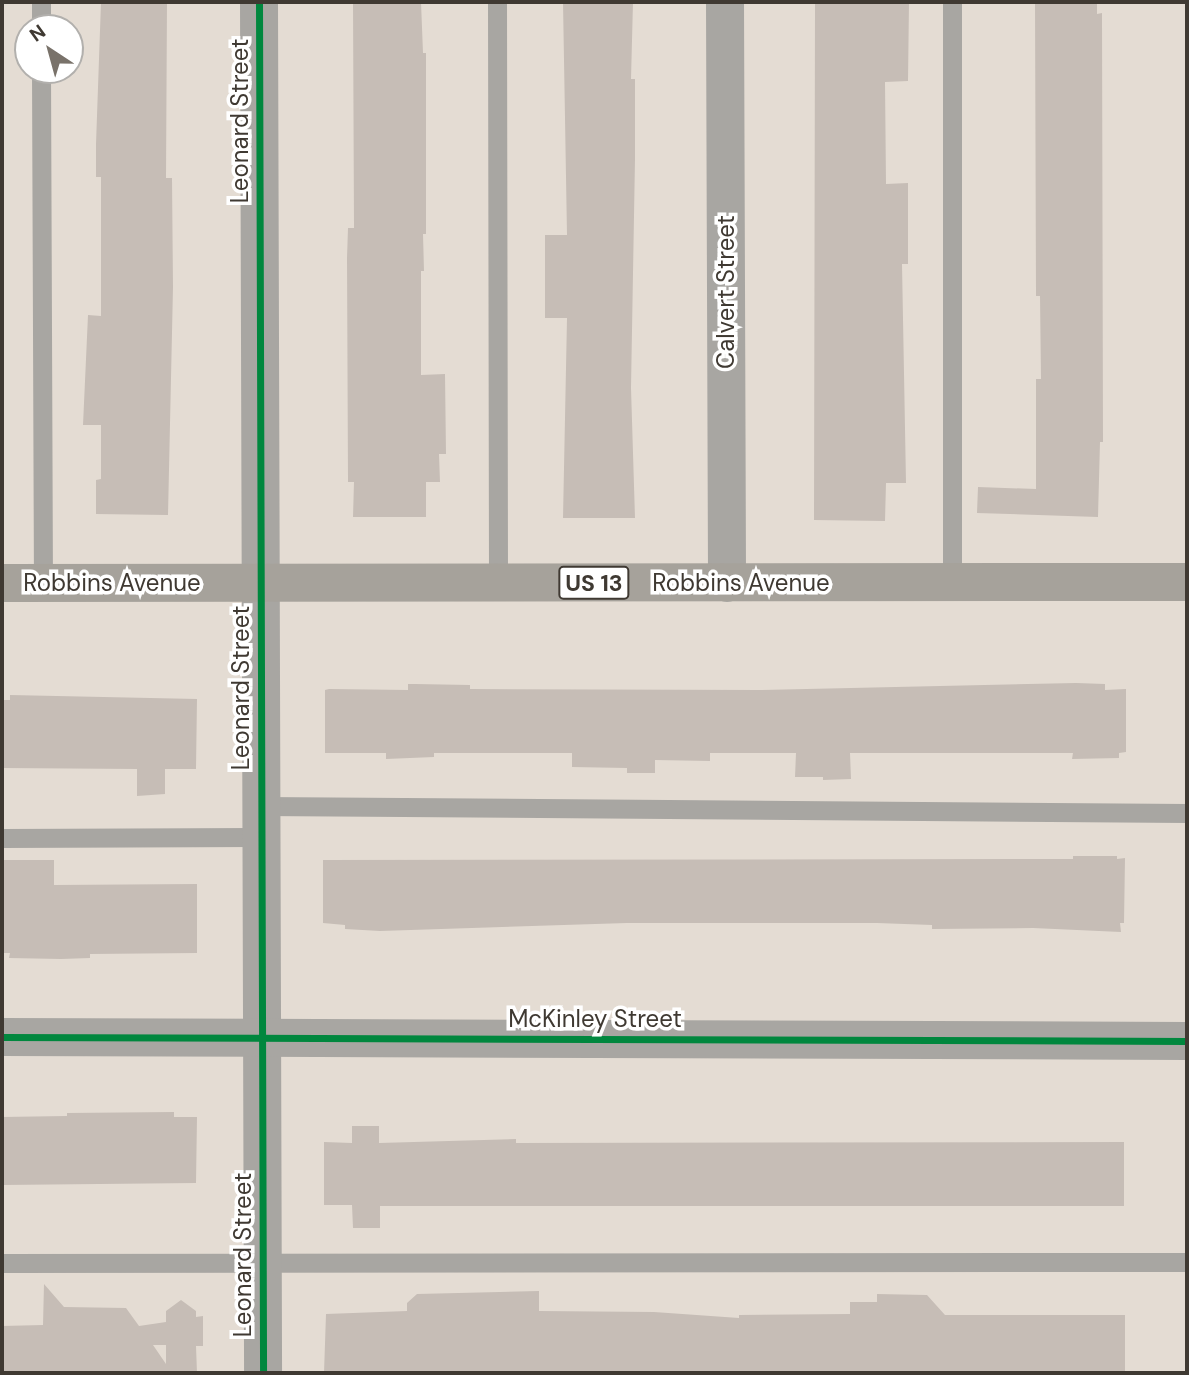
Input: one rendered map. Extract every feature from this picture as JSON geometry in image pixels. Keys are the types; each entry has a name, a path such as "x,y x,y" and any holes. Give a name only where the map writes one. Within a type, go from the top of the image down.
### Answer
{"highway":[{"name":"Robbins Avenue","path":"2,583 1187,582"}],"street":[{"name":"Leonard Street","path":"259,2 263,1373"},
{"name":"Calvert Street","path":"725,2 727,583"},
{"name":"McKinley Street","path":"2,1037 1187,1041"}],"lane":[{"path":"497,2 498,583"},
{"path":"952,2 952,582"},
{"path":"41,84 43,583"},
{"path":"2,838 261,822 1187,813"},
{"path":"2,1263 1187,1262"}],"building":[{"path":"101,2 167,2 166,178 172,178 173,287 168,515 96,514 96,480 101,479 101,425 83,425 88,315 101,316 101,177 96,177 96,144"},
{"path":"353,2 421,2 423,53 426,53 426,234 423,234 424,271 421,271 421,375 445,374 446,454 439,454 440,482 426,482 426,517 353,517 354,482 348,482 347,258 348,228 354,228"},
{"path":"563,2 633,2 631,79 635,79 635,159 631,388 635,518 563,518 567,318 545,318 545,235 567,235"},
{"path":"815,2 909,2 908,81 885,82 886,184 908,183 908,264 902,264 906,483 886,483 885,521 814,520"},
{"path":"1035,2 1097,2 1097,14 1102,13 1103,442 1100,442 1098,517 977,513 978,487 1036,489 1036,379 1041,379 1040,296 1036,296"},
{"path":"408,684 415,684 470,685 470,689 759,690 1105,684 1105,690 1126,689 1126,752 1119,753 1119,758 1072,759 1073,753 850,753 851,779 823,780 823,777 795,777 796,753 710,753 710,761 655,760 655,773 627,773 627,768 572,767 572,753 434,753 434,757 386,759 386,753 325,753 325,690 329,689 408,690"},
{"path":"10,695 197,699 196,769 165,769 165,794 137,796 137,769 2,768 2,700 10,700"},
{"path":"1073,856 1125,858 1124,923 1120,923 1121,932 1033,928 932,929 932,925 877,923 627,923 380,931 345,929 345,925 323,923 323,860 1073,859"},
{"path":"2,860 54,860 54,885 197,884 197,953 90,954 90,958 61,959 9,958 10,953 2,953"},
{"path":"174,1112 174,1117 197,1117 196,1183 2,1185 2,1117 67,1116 67,1113"},
{"path":"352,1126 379,1126 379,1143 516,1139 516,1143 1124,1142 1124,1206 380,1206 380,1228 353,1228 352,1205 324,1205 324,1142 352,1143"},
{"path":"44,1284 64,1307 126,1308 139,1326 166,1322 166,1311 181,1300 196,1311 196,1317 203,1316 203,1346 196,1346 197,1373 2,1373 2,1326 43,1325","holes":["153,1345 166,1345 166,1364"]},
{"path":"539,1291 539,1311 654,1312 739,1318 739,1315 850,1314 850,1302 877,1302 877,1294 927,1295 945,1315 1125,1315 1125,1373 324,1373 326,1314 407,1311 407,1303 417,1294"}],"cycle path":[{"path":"259,2 263,1373"},
{"path":"2,1037 1187,1041"}]}
